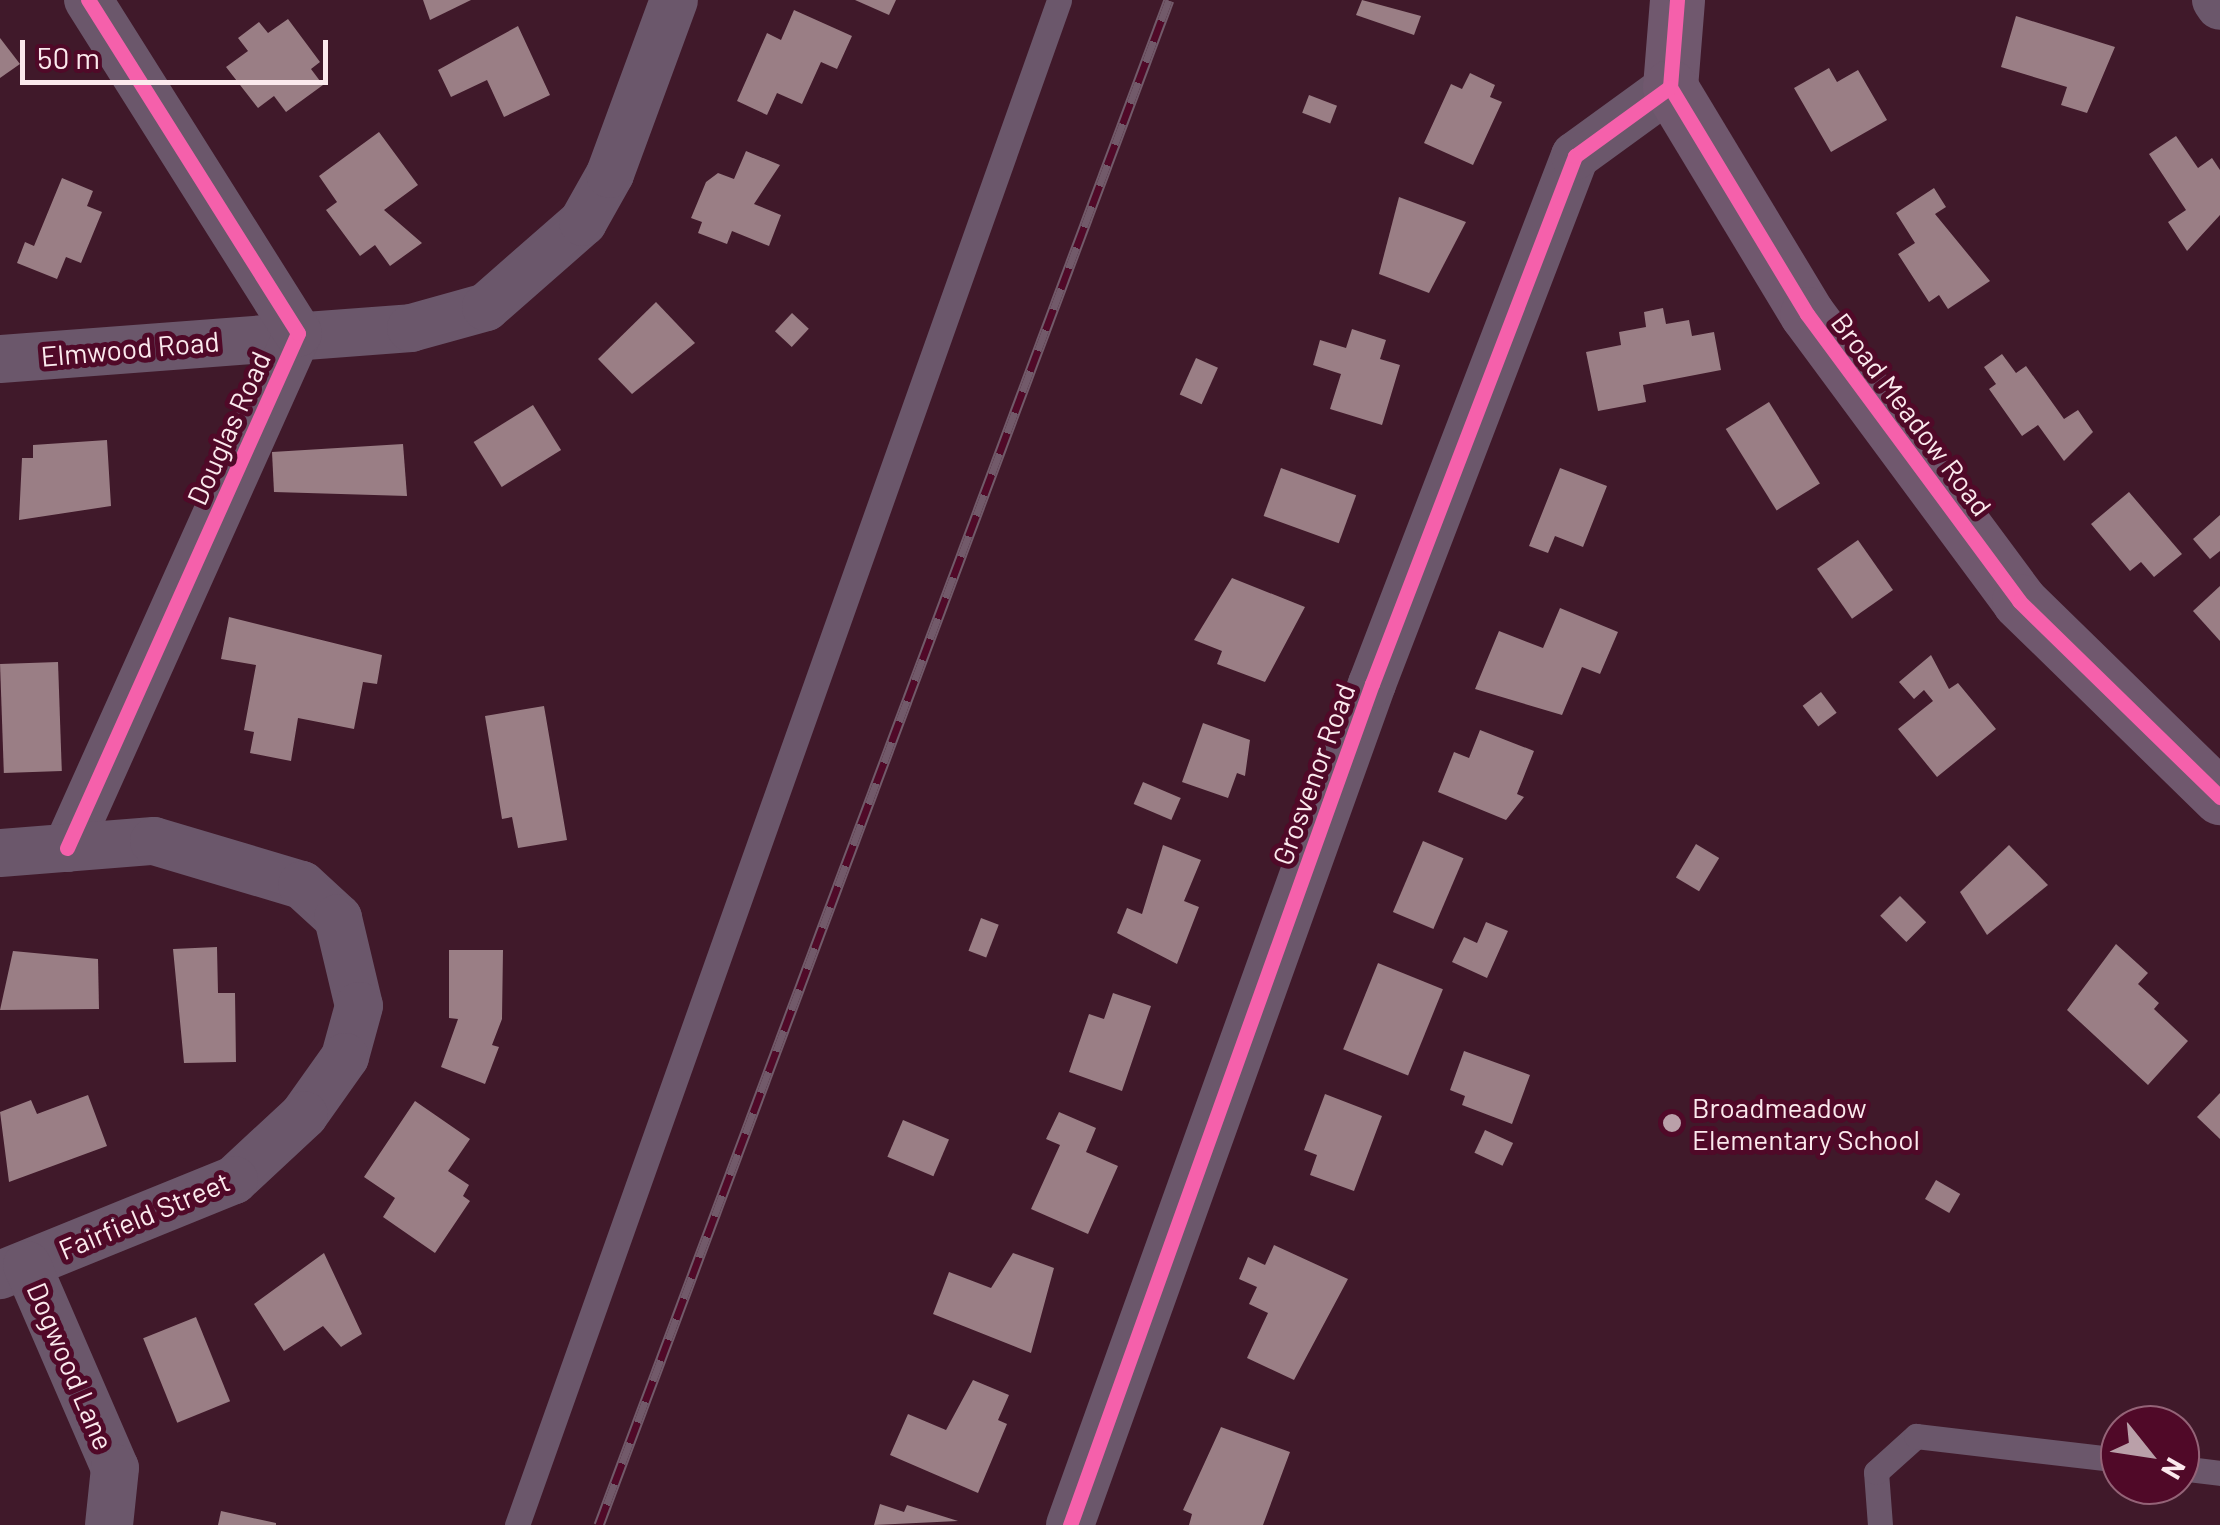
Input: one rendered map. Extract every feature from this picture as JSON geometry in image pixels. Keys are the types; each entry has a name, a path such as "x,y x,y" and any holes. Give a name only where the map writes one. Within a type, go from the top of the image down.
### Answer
{"street":[{"name":"Douglas Road","path":"67,848 298,333 88,0"},
{"path":"1670,87 1676,0"},
{"path":"2216,0 2220,6"},
{"name":"Elmwood Road","path":"0,359 298,333 411,328 486,307 543,264 610,174 657,11"},
{"name":"Broad Meadow Road","path":"1670,87 1806,314 2020,601 2220,797"},
{"name":"Grosvenor Road","path":"1070,1525 1372,684 1575,156 1670,87"},
{"name":"Fairfield Street","path":"0,853 154,841 302,886 338,918 358,1006 335,1071 234,1180 14,1270"},
{"name":"Dogwood Lane","path":"14,1270 115,1468 110,1525"}],"lane":[{"path":"517,1525 1060,0"},
{"path":"1880,1525 1876,1472 1916,1436 2100,1458"}],"building":[{"path":"423,0 471,0 430,20"},
{"path":"855,0 896,0 889,15"},
{"path":"1362,0 1421,16 1414,35 1356,15"},
{"path":"794,10 852,36 837,69 821,62 802,104 777,93 767,115 737,101 767,33 781,40"},
{"path":"2016,16 2115,47 2087,113 2061,105 2067,87 2001,67"},
{"path":"288,19 320,62 311,69 323,85 286,112 274,96 258,108 226,67 248,51 238,38 259,22 268,33"},
{"path":"518,26 550,95 504,117 487,80 451,97 438,70"},
{"path":"0,38 20,64 0,78"},
{"path":"1829,68 1837,82 1858,70 1887,120 1831,152 1794,88"},
{"path":"1470,73 1495,85 1490,97 1502,102 1473,165 1424,143 1451,84 1462,89"},
{"path":"1309,95 1337,106 1330,123 1302,113"},
{"path":"379,132 418,185 384,210 422,243 390,266 375,245 360,256 326,210 337,202 319,176"},
{"path":"2176,136 2198,168 2212,158 2220,170 2220,215 2187,251 2168,222 2186,210 2149,154"},
{"path":"746,151 780,165 754,204 781,215 769,246 732,231 727,244 698,233 702,222 691,218 706,182 718,173 734,179"},
{"path":"62,178 93,191 87,206 102,212 81,263 66,257 57,279 17,263 25,242 34,246"},
{"path":"1934,188 1946,207 1935,214 1990,281 1948,309 1939,295 1929,302 1898,254 1915,243 1896,213"},
{"path":"1399,197 1466,222 1429,293 1379,274"},
{"path":"656,302 695,343 632,394 598,359"},
{"path":"1663,308 1666,324 1689,320 1692,336 1714,332 1721,370 1643,385 1646,402 1598,411 1586,352 1621,345 1619,332 1646,327 1644,312"},
{"path":"792,313 809,329 792,347 775,331"},
{"path":"1352,329 1386,340 1380,359 1400,365 1382,425 1330,409 1341,374 1313,365 1320,340 1346,348"},
{"path":"2002,354 2016,373 2026,366 2064,419 2078,410 2093,432 2064,461 2038,425 2022,436 1989,389 1996,384 1984,367"},
{"path":"1196,358 1218,368 1202,404 1180,395"},
{"path":"1769,402 1820,483 1777,510 1726,429"},
{"path":"533,405 561,450 502,487 474,442"},
{"path":"107,440 111,506 19,520 22,458 33,458 33,445"},
{"path":"403,444 407,496 274,492 272,452"},
{"path":"1281,468 1356,495 1339,543 1264,516"},
{"path":"1560,468 1607,486 1583,547 1555,536 1548,553 1529,546"},
{"path":"2129,492 2182,554 2154,577 2141,562 2130,571 2091,524"},
{"path":"2220,515 2220,551 2210,559 2193,539"},
{"path":"1858,540 1893,590 1852,619 1817,569"},
{"path":"1232,578 1305,607 1265,682 1217,664 1222,651 1194,640"},
{"path":"2220,586 2220,641 2193,611"},
{"path":"1560,608 1618,632 1600,674 1582,667 1562,715 1475,689 1499,631 1543,648"},
{"path":"229,617 382,655 377,684 363,682 354,729 298,718 291,761 250,753 254,732 244,730 256,665 221,659"},
{"path":"1931,655 1949,689 1958,683 1996,729 1937,777 1898,729 1933,701 1924,690 1914,699 1899,682"},
{"path":"58,662 62,771 4,773 0,664"},
{"path":"1821,692 1837,713 1818,727 1803,706"},
{"path":"544,706 567,840 518,848 512,817 502,819 485,716"},
{"path":"1203,723 1250,740 1245,776 1237,773 1228,798 1182,782"},
{"path":"1480,730 1534,751 1517,794 1524,797 1506,820 1438,792 1454,752 1469,758"},
{"path":"1143,782 1181,798 1171,820 1134,804"},
{"path":"1423,841 1464,858 1433,929 1393,912"},
{"path":"1696,844 1719,858 1699,891 1676,877"},
{"path":"1163,845 1201,860 1184,901 1199,907 1177,964 1117,933 1127,908 1142,914"},
{"path":"2009,845 2048,885 1987,935 1960,892"},
{"path":"1900,896 1926,922 1906,942 1880,916"},
{"path":"981,918 999,925 986,957 968,951"},
{"path":"1486,922 1508,931 1487,978 1452,962 1464,937 1477,943"},
{"path":"2116,944 2148,973 2138,984 2159,1003 2154,1009 2188,1041 2148,1085 2067,1010"},
{"path":"217,947 218,993 235,993 236,1062 184,1063 173,949"},
{"path":"449,950 503,950 502,1019 492,1045 499,1047 485,1084 441,1067 458,1019 449,1018"},
{"path":"13,951 98,959 99,1009 0,1010"},
{"path":"1378,963 1443,989 1408,1075 1343,1049"},
{"path":"1113,993 1151,1006 1122,1091 1069,1072 1089,1014 1104,1019"},
{"path":"1464,1051 1530,1075 1512,1124 1462,1105 1465,1096 1450,1090"},
{"path":"2220,1093 2220,1139 2197,1117"},
{"path":"1325,1094 1382,1116 1354,1191 1310,1175 1317,1155 1304,1150"},
{"path":"88,1095 107,1146 9,1182 0,1112 31,1100 37,1114"},
{"path":"415,1101 470,1139 448,1171 469,1185 463,1196 470,1201 435,1253 383,1217 395,1198 364,1177"},
{"path":"1059,1112 1096,1128 1086,1152 1118,1166 1088,1234 1031,1209 1060,1145 1046,1139"},
{"path":"903,1120 949,1140 933,1176 887,1157"},
{"path":"1485,1130 1513,1143 1503,1166 1474,1153"},
{"path":"1936,1180 1960,1194 1949,1213 1925,1199"},
{"path":"1274,1245 1348,1279 1294,1380 1247,1358 1268,1313 1249,1304 1257,1287 1239,1279 1248,1257 1265,1265"},
{"path":"324,1253 362,1334 341,1347 323,1326 284,1351 254,1304"},
{"path":"1013,1253 1054,1268 1031,1353 933,1314 949,1272 991,1288"},
{"path":"196,1317 230,1401 177,1423 143,1338"},
{"path":"973,1380 1009,1395 998,1420 1007,1424 978,1493 890,1455 908,1414 946,1430"},
{"path":"1221,1427 1290,1452 1263,1525 1189,1525 1192,1514 1183,1510"},
{"path":"880,1504 904,1512 907,1505 958,1521 874,1525"},
{"path":"221,1511 276,1523 276,1525 218,1525"}],"railway":[{"path":"599,1525 1169,0"}],"cycle path":[{"path":"67,848 298,333 88,0"},
{"path":"1677,0 1670,87 1807,314 2019,601 2220,797"},
{"path":"1070,1525 1372,684 1575,156 1670,87"}],"place":[{"name":"Broadmeadow Elementary School","path":"1672,1123"}]}
